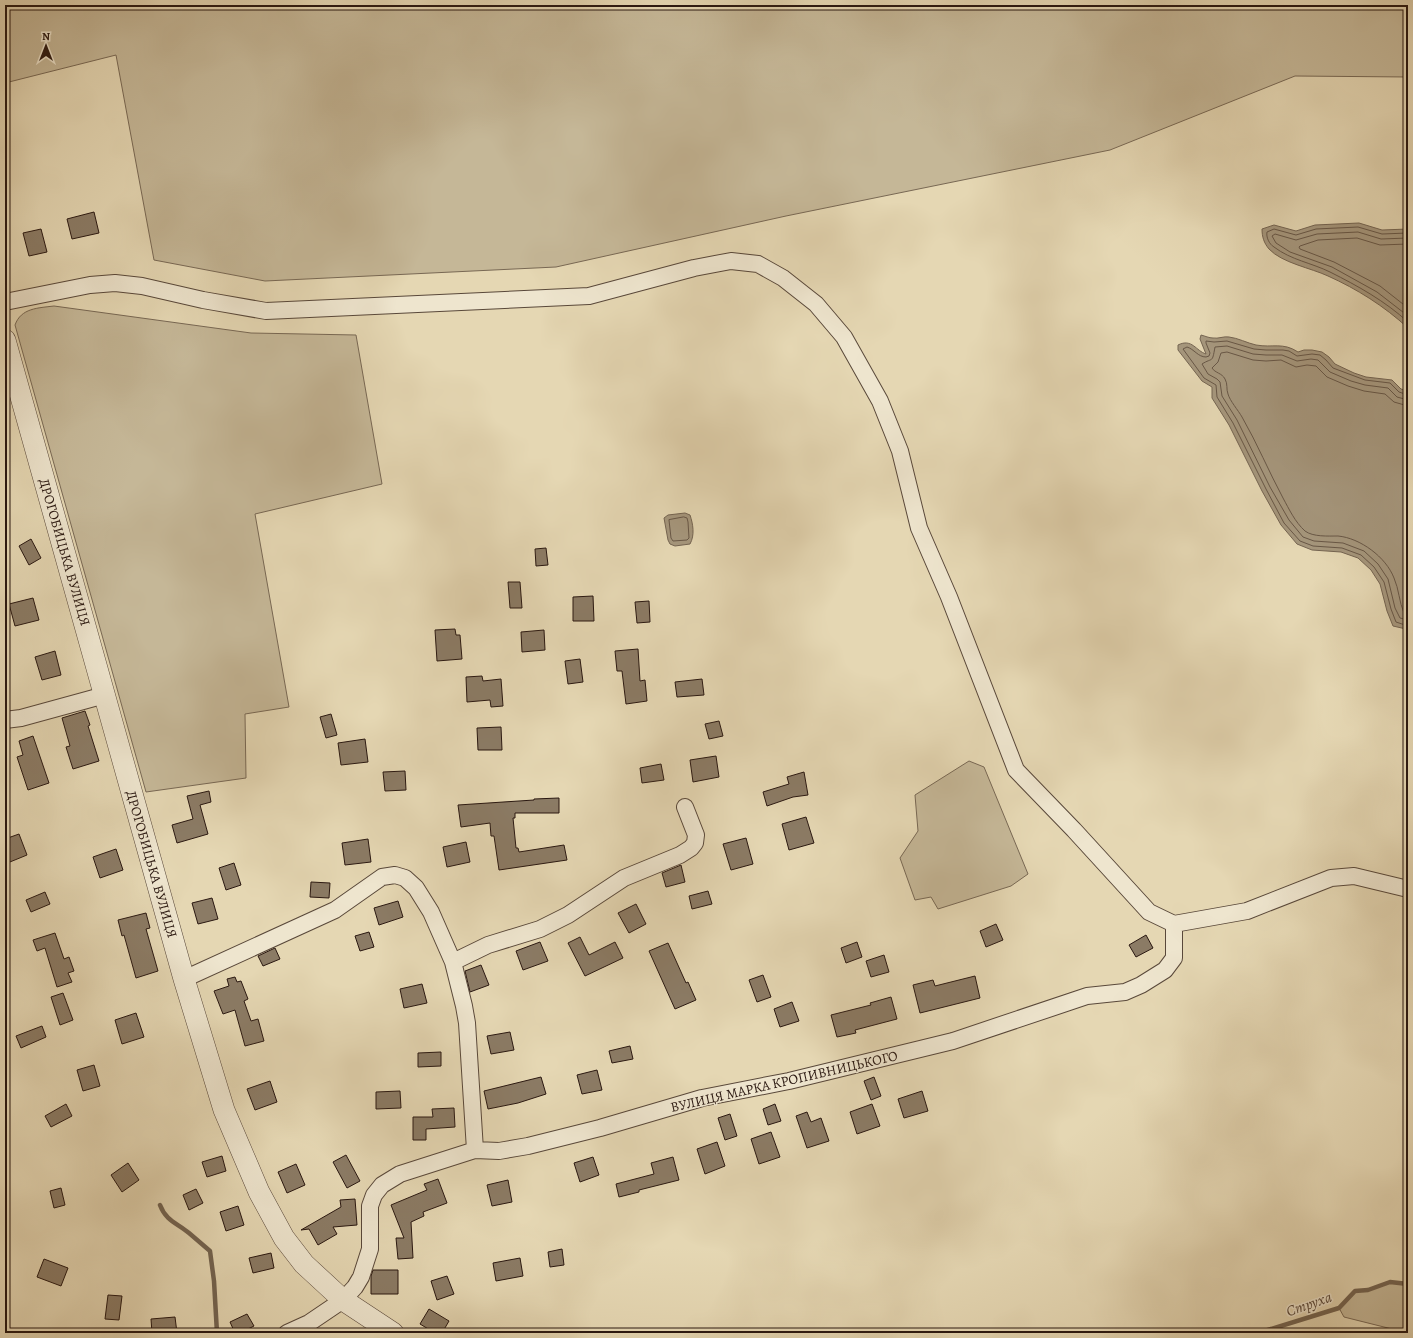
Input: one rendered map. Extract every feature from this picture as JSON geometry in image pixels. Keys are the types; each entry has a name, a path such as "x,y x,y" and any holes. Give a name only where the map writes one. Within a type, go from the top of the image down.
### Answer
{"street":[{"path":"5,302 90,285 115,283 142,286 203,300 266,311 573,297 588,296 694,268 731,261 758,264 783,278 816,304 844,337 880,400 900,451 919,528 948,597 1016,770 1074,830 1149,912 1174,924 1247,911 1331,878 1354,876 1408,889"},
{"name":"ДРОГОБИЦЬКА ВУЛИЦЯ","path":"5,340 184,979 224,1110 259,1192 284,1238 304,1264 343,1300 393,1333"},
{"path":"5,720 21,718 105,696"},
{"path":"453,962 488,945 540,929 568,915 624,878 680,855 691,848 695,843 696,835 685,807"},
{"path":"184,979 335,910 382,877 395,875 405,878 416,888 431,912 453,962 468,1023 475,1150"},
{"name":"ВУЛИЦЯ МАРКА КРОПИВНИЦЬКОГО","path":"287,1333 308,1328 343,1300 355,1287 361,1277 370,1249 370,1206 374,1194 382,1185 400,1174 475,1150 499,1151 528,1146 600,1128 702,1098 789,1081 953,1041 1087,996 1125,992 1141,985 1165,970 1174,958 1174,924"}],"shaded area":[{"path":"5,5 1408,5 1408,77 1295,76 1110,150 786,216 556,267 265,281 154,260 116,55 5,83"},
{"path":"54,306 251,333 356,335 382,484 255,514 289,707 245,714 246,778 146,792 15,325 21,315 26,312 36,308"},
{"path":"969,761 984,767 1028,874 1011,886 938,909 931,897 915,900 900,858 918,831 915,795"},
{"path":"1390,1282 1408,1284 1408,1333 1344,1317 1339,1308 1355,1291 1368,1290"}],"water":[{"path":"1359,223 1382,230 1408,229 1408,328 1380,305 1339,281 1281,258 1269,249 1262,232 1262,229 1274,225 1296,231 1315,225"},
{"path":"1201,335 1210,338 1227,337 1262,346 1283,346 1298,352 1312,350 1322,352 1335,364 1354,373 1366,377 1392,380 1401,389 1408,391 1408,632 1406,629 1393,626 1387,611 1380,584 1371,570 1358,558 1341,552 1312,550 1297,544 1281,525 1229,425 1212,398 1212,387 1202,381 1178,350 1178,345 1187,343 1206,354 1200,339"},
{"path":"685,513 690,515 692,522 692,541 690,544 675,546 670,544 668,540 664,518 668,515"}],"building":[{"path":"94,212 99,233 72,239 67,219"},
{"path":"41,229 47,252 29,256 23,233"},
{"path":"31,539 41,558 29,565 19,546"},
{"path":"546,548 548,565 536,566 535,549"},
{"path":"508,582 520,582 522,608 510,608"},
{"path":"593,596 594,621 573,621 573,597"},
{"path":"33,598 39,620 15,626 9,604"},
{"path":"649,601 650,622 637,623 635,602"},
{"path":"455,629 456,635 460,635 462,659 437,661 435,630"},
{"path":"544,630 545,650 522,652 521,632"},
{"path":"638,649 640,681 645,680 647,701 626,704 622,671 617,671 615,651"},
{"path":"55,651 61,675 42,680 35,657"},
{"path":"580,659 583,682 568,684 565,661"},
{"path":"482,676 483,681 501,679 503,706 491,707 490,700 467,702 466,677"},
{"path":"702,679 704,695 677,697 675,682"},
{"path":"85,711 99,761 73,769 66,747 70,746 62,718"},
{"path":"331,714 337,735 326,738 320,717"},
{"path":"719,721 723,736 709,739 705,724"},
{"path":"501,727 502,750 478,750 477,728"},
{"path":"33,736 49,783 28,790 17,757 23,755 19,741"},
{"path":"365,739 368,762 341,765 338,743"},
{"path":"716,756 719,777 693,782 690,760"},
{"path":"661,764 664,780 642,783 640,768"},
{"path":"405,771 406,790 385,791 383,772"},
{"path":"804,772 808,795 793,797 767,806 763,792 789,784 787,777"},
{"path":"209,791 211,802 200,805 208,834 177,843 172,825 193,819 187,796"},
{"path":"559,798 559,813 515,813 515,818 513,818 516,848 518,848 519,852 564,845 567,860 499,870 494,836 491,836 490,823 461,827 458,805"},
{"path":"806,817 814,843 789,850 782,824"},
{"path":"19,834 27,855 5,864 5,839"},
{"path":"746,838 753,864 731,870 723,844"},
{"path":"368,839 371,862 345,865 342,843"},
{"path":"466,842 470,862 447,867 443,847"},
{"path":"116,849 123,870 100,878 93,857"},
{"path":"234,863 241,885 226,890 219,868"},
{"path":"681,865 685,882 666,887 662,873"},
{"path":"311,882 330,883 329,898 310,897"},
{"path":"708,891 712,904 692,909 689,896"},
{"path":"45,892 50,904 31,912 26,900"},
{"path":"212,898 218,919 198,924 192,903"},
{"path":"398,901 403,917 379,925 374,908"},
{"path":"636,904 646,924 629,933 618,913"},
{"path":"146,913 150,928 146,929 158,971 136,978 124,935 122,936 118,920"},
{"path":"996,924 1003,940 986,947 980,931"},
{"path":"369,932 374,947 360,951 355,936"},
{"path":"55,933 64,959 69,957 74,971 68,973 72,982 57,987 45,948 37,951 33,940"},
{"path":"1146,935 1153,948 1136,957 1129,945"},
{"path":"580,937 589,955 615,942 623,958 585,976 568,943"},
{"path":"540,942 548,961 523,970 516,951"},
{"path":"857,942 862,957 846,963 841,948"},
{"path":"668,943 686,983 688,982 696,1000 675,1009 649,951"},
{"path":"275,948 280,959 263,966 258,956"},
{"path":"884,955 889,972 871,977 866,961"},
{"path":"481,965 489,985 470,992 465,971"},
{"path":"763,975 771,997 757,1002 749,980"},
{"path":"975,976 980,998 920,1013 913,985 933,980 935,986"},
{"path":"235,977 237,982 241,981 248,999 244,1001 251,1021 258,1019 264,1041 245,1046 235,1010 223,1014 214,991 229,986 227,979"},
{"path":"422,984 427,1003 404,1008 400,989"},
{"path":"63,993 73,1020 60,1025 51,997"},
{"path":"891,997 897,1019 855,1030 856,1033 837,1037 831,1015 871,1005 870,1003"},
{"path":"792,1002 799,1021 780,1027 774,1009"},
{"path":"136,1013 144,1037 122,1044 115,1020"},
{"path":"42,1026 46,1037 21,1048 16,1036"},
{"path":"510,1032 514,1050 491,1054 487,1036"},
{"path":"630,1046 633,1059 612,1063 609,1051"},
{"path":"441,1052 441,1066 418,1067 418,1053"},
{"path":"94,1065 100,1086 83,1091 77,1070"},
{"path":"597,1070 602,1090 582,1094 577,1075"},
{"path":"541,1077 546,1094 518,1103 488,1109 484,1091"},
{"path":"874,1077 881,1096 871,1100 864,1081"},
{"path":"270,1081 277,1102 255,1110 247,1089"},
{"path":"400,1091 401,1108 376,1109 376,1092"},
{"path":"922,1091 928,1111 904,1118 898,1099"},
{"path":"66,1104 72,1116 51,1127 45,1116"},
{"path":"775,1104 781,1121 768,1125 763,1109"},
{"path":"872,1104 880,1126 857,1134 850,1112"},
{"path":"454,1108 455,1127 426,1129 426,1140 413,1140 413,1117 433,1117 432,1109"},
{"path":"807,1112 811,1122 821,1118 829,1141 807,1148 796,1116"},
{"path":"730,1114 737,1136 725,1140 718,1118"},
{"path":"771,1132 780,1157 759,1164 751,1139"},
{"path":"717,1142 725,1166 705,1174 697,1149"},
{"path":"346,1155 360,1181 347,1188 333,1162"},
{"path":"222,1156 226,1171 207,1177 202,1162"},
{"path":"593,1157 599,1175 580,1182 574,1163"},
{"path":"673,1157 679,1180 639,1190 639,1192 619,1197 616,1184 654,1174 651,1163"},
{"path":"128,1163 139,1180 122,1192 111,1175"},
{"path":"296,1164 305,1185 287,1193 278,1172"},
{"path":"438,1179 447,1203 423,1212 424,1216 411,1222 413,1258 398,1259 396,1238 404,1238 391,1205 427,1190 424,1184"},
{"path":"508,1180 512,1202 492,1206 487,1185"},
{"path":"61,1188 65,1205 54,1208 50,1191"},
{"path":"196,1189 203,1203 189,1210 183,1195"},
{"path":"355,1199 357,1225 333,1227 337,1234 318,1245 309,1229 301,1230 341,1207 340,1200"},
{"path":"238,1206 244,1225 226,1231 220,1212"},
{"path":"562,1249 564,1265 550,1267 548,1252"},
{"path":"271,1253 274,1268 253,1273 249,1258"},
{"path":"520,1258 523,1276 496,1281 493,1263"},
{"path":"44,1259 68,1268 61,1286 37,1277"},
{"path":"373,1270 398,1270 398,1294 371,1294 371,1276"},
{"path":"447,1276 454,1294 437,1300 431,1281"},
{"path":"108,1295 122,1296 119,1320 105,1319"},
{"path":"429,1309 449,1321 442,1333 435,1333 420,1324"},
{"path":"247,1314 254,1326 240,1333 235,1333 230,1322"},
{"path":"175,1317 177,1333 152,1333 151,1319"}],"waterway":[{"path":"160,1205 165,1215 210,1251 214,1281 217,1333"},
{"name":"Струха","path":"1258,1333 1339,1308 1355,1291 1368,1290 1390,1282 1408,1284"}]}
